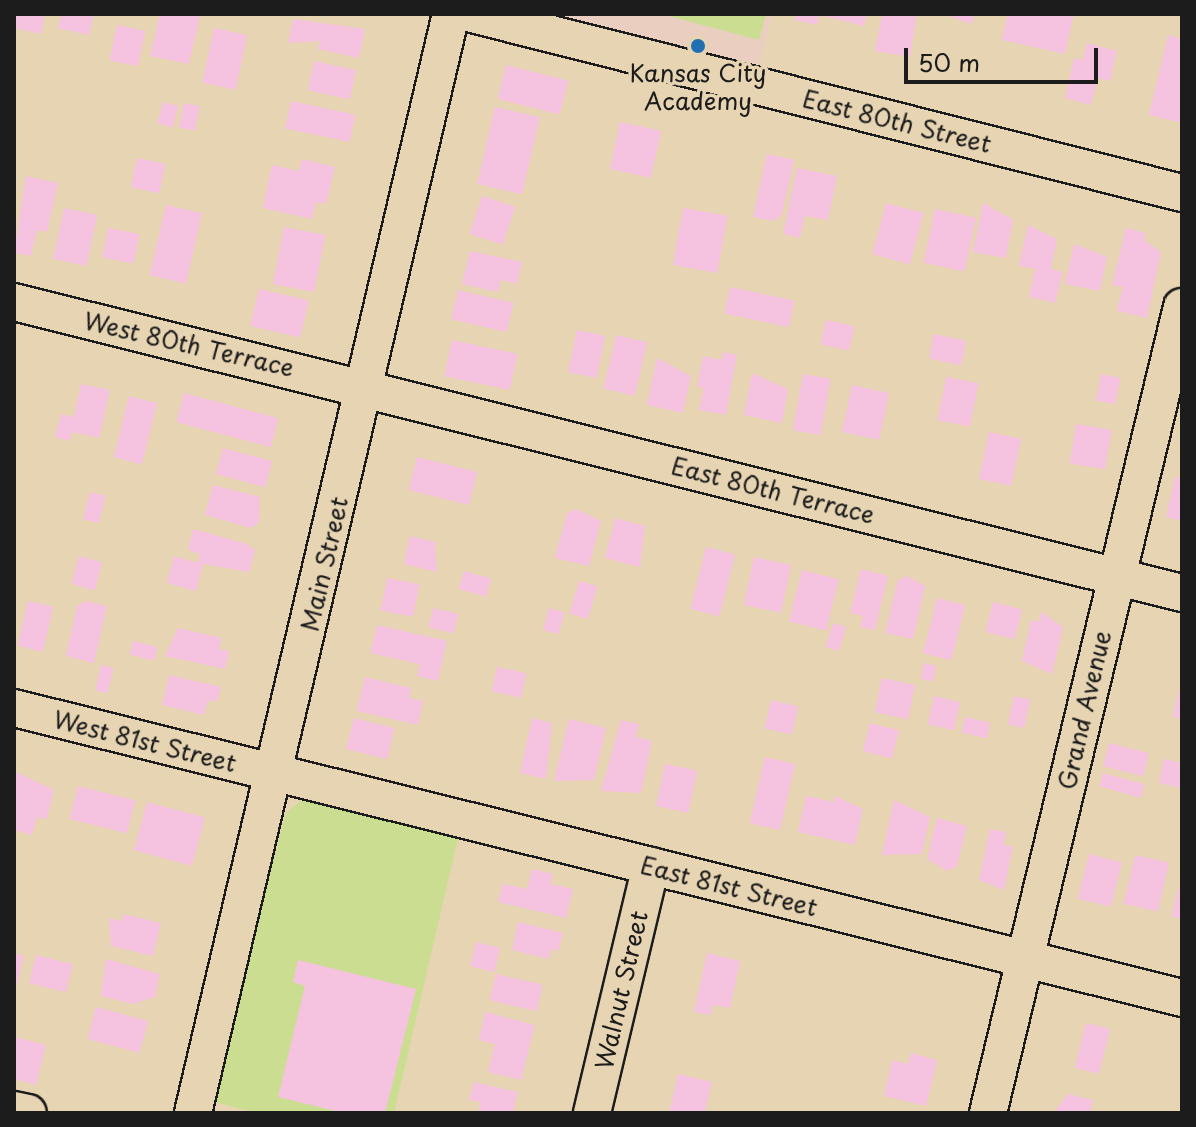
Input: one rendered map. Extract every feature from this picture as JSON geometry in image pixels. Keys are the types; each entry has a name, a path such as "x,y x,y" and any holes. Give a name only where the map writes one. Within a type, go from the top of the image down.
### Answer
{"street":[{"name":"Main Street","path":"193,1113 451,14"},
{"name":"East 80th Street","path":"472,14 1182,193"},
{"name":"West 80th Terrace","path":"14,302 365,386"},
{"name":"Grand Avenue","path":"988,1113 1182,307"},
{"name":"East 80th Terrace","path":"365,386 1182,593"},
{"name":"West 81st Street","path":"14,708 275,773"},
{"name":"East 81st Street","path":"275,773 1182,998"},
{"name":"Walnut Street","path":"592,1113 651,866"},
{"path":"14,1110 28,1113"}],"shaded area":[{"name":"Kansas City Academy","path":"505,14 772,14 757,78"}],"green space":[{"path":"661,14 766,14 759,40"},
{"path":"304,798 459,834 394,1113 257,1113 207,1100 286,813"}],"building":[{"path":"15,14 45,14 41,34 14,28"},
{"path":"61,14 94,14 89,35 58,28"},
{"path":"160,14 200,15 189,64 150,56"},
{"path":"797,14 867,14 864,26 819,15 817,25 795,20"},
{"path":"882,14 917,14 910,57 875,51"},
{"path":"943,14 975,14 972,24"},
{"path":"1008,14 1074,14 1065,54 1002,40"},
{"path":"293,19 365,29 359,58 318,49 320,41 288,43"},
{"path":"117,25 145,31 138,66 110,60"},
{"path":"214,28 247,35 236,90 202,83"},
{"path":"1168,35 1182,39 1182,123 1149,115"},
{"path":"1087,43 1117,51 1110,81 1098,78 1091,105 1065,98 1074,58 1083,60"},
{"path":"314,61 356,70 350,99 308,90"},
{"path":"506,65 568,80 560,114 498,99"},
{"path":"291,101 356,115 350,142 285,128"},
{"path":"163,102 178,106 173,127 157,123"},
{"path":"184,103 200,106 195,131 179,128"},
{"path":"495,107 540,117 522,194 477,184"},
{"path":"620,122 661,131 651,178 610,169"},
{"path":"767,154 794,160 782,215 773,221 753,217"},
{"path":"137,158 165,164 159,193 131,187"},
{"path":"302,159 335,167 326,204 316,202 312,219 263,208 272,165 299,171"},
{"path":"797,168 837,176 828,220 805,216 800,238 783,234"},
{"path":"26,176 58,183 47,232 37,230 31,256 14,253"},
{"path":"482,196 515,207 503,245 470,234"},
{"path":"886,203 924,213 910,264 872,254"},
{"path":"983,203 1013,220 1006,258 973,252"},
{"path":"166,205 202,213 186,283 150,275"},
{"path":"64,208 97,215 86,266 53,259"},
{"path":"683,208 727,216 717,273 673,265"},
{"path":"935,209 976,218 965,272 924,263"},
{"path":"1028,225 1057,239 1051,269 1063,272 1055,303 1029,297 1035,269 1019,266"},
{"path":"284,227 325,235 314,292 273,284"},
{"path":"108,228 139,234 134,264 102,257"},
{"path":"1126,228 1146,233 1144,240 1161,252 1147,318 1117,311 1123,287 1112,285"},
{"path":"1074,244 1107,257 1100,291 1065,284"},
{"path":"470,251 522,262 517,284 501,280 498,292 462,284"},
{"path":"730,287 795,301 789,327 724,313"},
{"path":"259,289 309,300 300,337 250,326"},
{"path":"458,290 514,303 507,332 451,319"},
{"path":"826,320 854,326 849,350 821,344"},
{"path":"577,330 605,336 596,378 568,372"},
{"path":"934,334 966,341 961,365 929,358"},
{"path":"616,335 647,342 635,396 604,389"},
{"path":"452,340 518,354 510,390 444,376"},
{"path":"723,352 737,355 726,415 699,410 704,388 697,387 703,356 722,360"},
{"path":"657,358 691,376 683,413 647,405"},
{"path":"752,373 788,389 782,423 744,415"},
{"path":"803,374 831,379 821,435 793,430"},
{"path":"1101,374 1121,378 1115,404 1096,401"},
{"path":"946,377 978,383 970,426 938,420"},
{"path":"81,384 110,390 99,438 72,432 70,441 55,437 61,414 74,417"},
{"path":"852,385 889,393 879,440 842,432"},
{"path":"184,393 279,418 271,447 176,422"},
{"path":"129,396 157,403 142,464 114,457"},
{"path":"1076,424 1112,430 1105,469 1070,464"},
{"path":"989,432 1021,439 1011,486 979,479"},
{"path":"223,448 272,461 265,487 216,474"},
{"path":"417,457 477,472 469,505 409,490"},
{"path":"1175,477 1182,478 1182,521 1166,517"},
{"path":"213,485 260,497 259,522 251,528 205,515"},
{"path":"90,492 106,496 99,523 83,519"},
{"path":"576,509 601,521 589,566 555,558 567,513"},
{"path":"615,518 645,526 640,567 605,558"},
{"path":"193,529 247,544 255,550 249,572 203,564 196,591 167,583 174,556 198,563 200,554 188,550"},
{"path":"410,536 435,542 437,572 404,564"},
{"path":"706,547 735,554 720,616 691,609"},
{"path":"79,556 102,562 95,590 71,584"},
{"path":"754,557 791,565 781,613 744,605"},
{"path":"861,569 888,576 875,630 860,627 863,616 850,613"},
{"path":"802,570 839,579 826,631 789,621"},
{"path":"464,571 491,578 486,597 459,589"},
{"path":"907,576 925,586 913,639 885,633 898,580"},
{"path":"387,578 419,584 413,617 381,610"},
{"path":"579,581 597,586 588,619 570,614"},
{"path":"937,598 965,605 951,660 923,653"},
{"path":"28,601 53,607 43,652 18,646"},
{"path":"86,601 107,606 94,663 66,656 77,606"},
{"path":"993,602 1022,609 1015,639 986,632"},
{"path":"433,608 458,614 454,633 429,627"},
{"path":"549,608 564,612 559,634 543,630"},
{"path":"1041,612 1063,627 1052,674 1022,661 1031,620 1039,622"},
{"path":"833,623 846,627 839,651 826,647"},
{"path":"377,625 447,641 438,681 417,676 420,664 370,653"},
{"path":"178,628 222,638 219,649 229,651 225,669 165,656"},
{"path":"133,641 157,647 154,661 130,655"},
{"path":"924,663 937,666 933,682 920,679"},
{"path":"101,665 114,668 108,693 95,690"},
{"path":"497,667 526,673 521,698 492,691"},
{"path":"169,675 221,687 217,702 208,700 204,715 162,705"},
{"path":"365,677 411,688 409,698 423,701 418,725 357,711"},
{"path":"882,678 915,685 908,719 875,712"},
{"path":"1182,680 1182,719 1172,717"},
{"path":"934,696 960,702 954,730 927,724"},
{"path":"1014,696 1031,700 1024,728 1007,724"},
{"path":"771,700 798,706 792,735 764,728"},
{"path":"965,717 990,723 987,738 961,733"},
{"path":"354,718 395,728 387,759 346,749"},
{"path":"532,718 552,723 546,779 520,773"},
{"path":"569,719 606,728 594,780 554,781"},
{"path":"621,720 639,724 636,737 652,741 641,793 601,791"},
{"path":"870,723 899,730 892,758 863,751"},
{"path":"1109,743 1149,753 1143,776 1103,766"},
{"path":"765,757 795,764 780,830 750,823"},
{"path":"1164,759 1182,763 1182,788 1159,783"},
{"path":"665,764 697,771 688,813 656,806"},
{"path":"14,771 54,790 47,819 37,817 32,835 14,830"},
{"path":"1103,773 1145,784 1141,798 1099,787"},
{"path":"78,786 135,800 127,833 70,819"},
{"path":"806,796 834,802 835,796 863,809 855,845 798,832"},
{"path":"894,800 930,817 922,854 882,855"},
{"path":"147,802 205,818 192,866 134,850"},
{"path":"937,818 967,826 957,866 947,871 927,859"},
{"path":"990,829 1006,832 1004,845 1013,847 1004,890 979,880"},
{"path":"1089,854 1122,862 1111,907 1078,899"},
{"path":"1135,855 1169,863 1158,912 1124,904"},
{"path":"532,869 553,874 550,884 573,889 566,918 498,902 503,884 527,889"},
{"path":"1182,877 1182,919 1171,916"},
{"path":"123,914 161,923 153,956 111,946 109,918 122,921"},
{"path":"518,922 563,933 558,951 551,949 549,959 512,950"},
{"path":"476,942 500,948 494,972 470,966"},
{"path":"14,953 24,956 15,992 14,992"},
{"path":"707,953 740,961 730,1008 713,1005 711,1015 694,1012"},
{"path":"36,955 73,964 66,992 29,983"},
{"path":"106,959 160,974 155,997 133,1004 101,996"},
{"path":"298,960 416,989 385,1113 344,1113 278,1097 305,986 293,982"},
{"path":"496,974 543,985 537,1011 490,1000"},
{"path":"96,1007 148,1021 140,1053 87,1039"},
{"path":"485,1012 535,1025 521,1080 488,1072 495,1044 479,1040"},
{"path":"1086,1023 1110,1029 1099,1074 1075,1068"},
{"path":"15,1037 46,1045 36,1085 14,1079"},
{"path":"911,1053 937,1060 926,1106 884,1096 892,1060 908,1064"},
{"path":"678,1074 712,1082 705,1112 669,1113"},
{"path":"474,1082 518,1092 513,1113 478,1113 481,1102 469,1100"},
{"path":"1068,1094 1093,1100 1090,1113 1053,1113"}],"place":[{"name":"Kansas City Academy","path":"698,46"}]}
